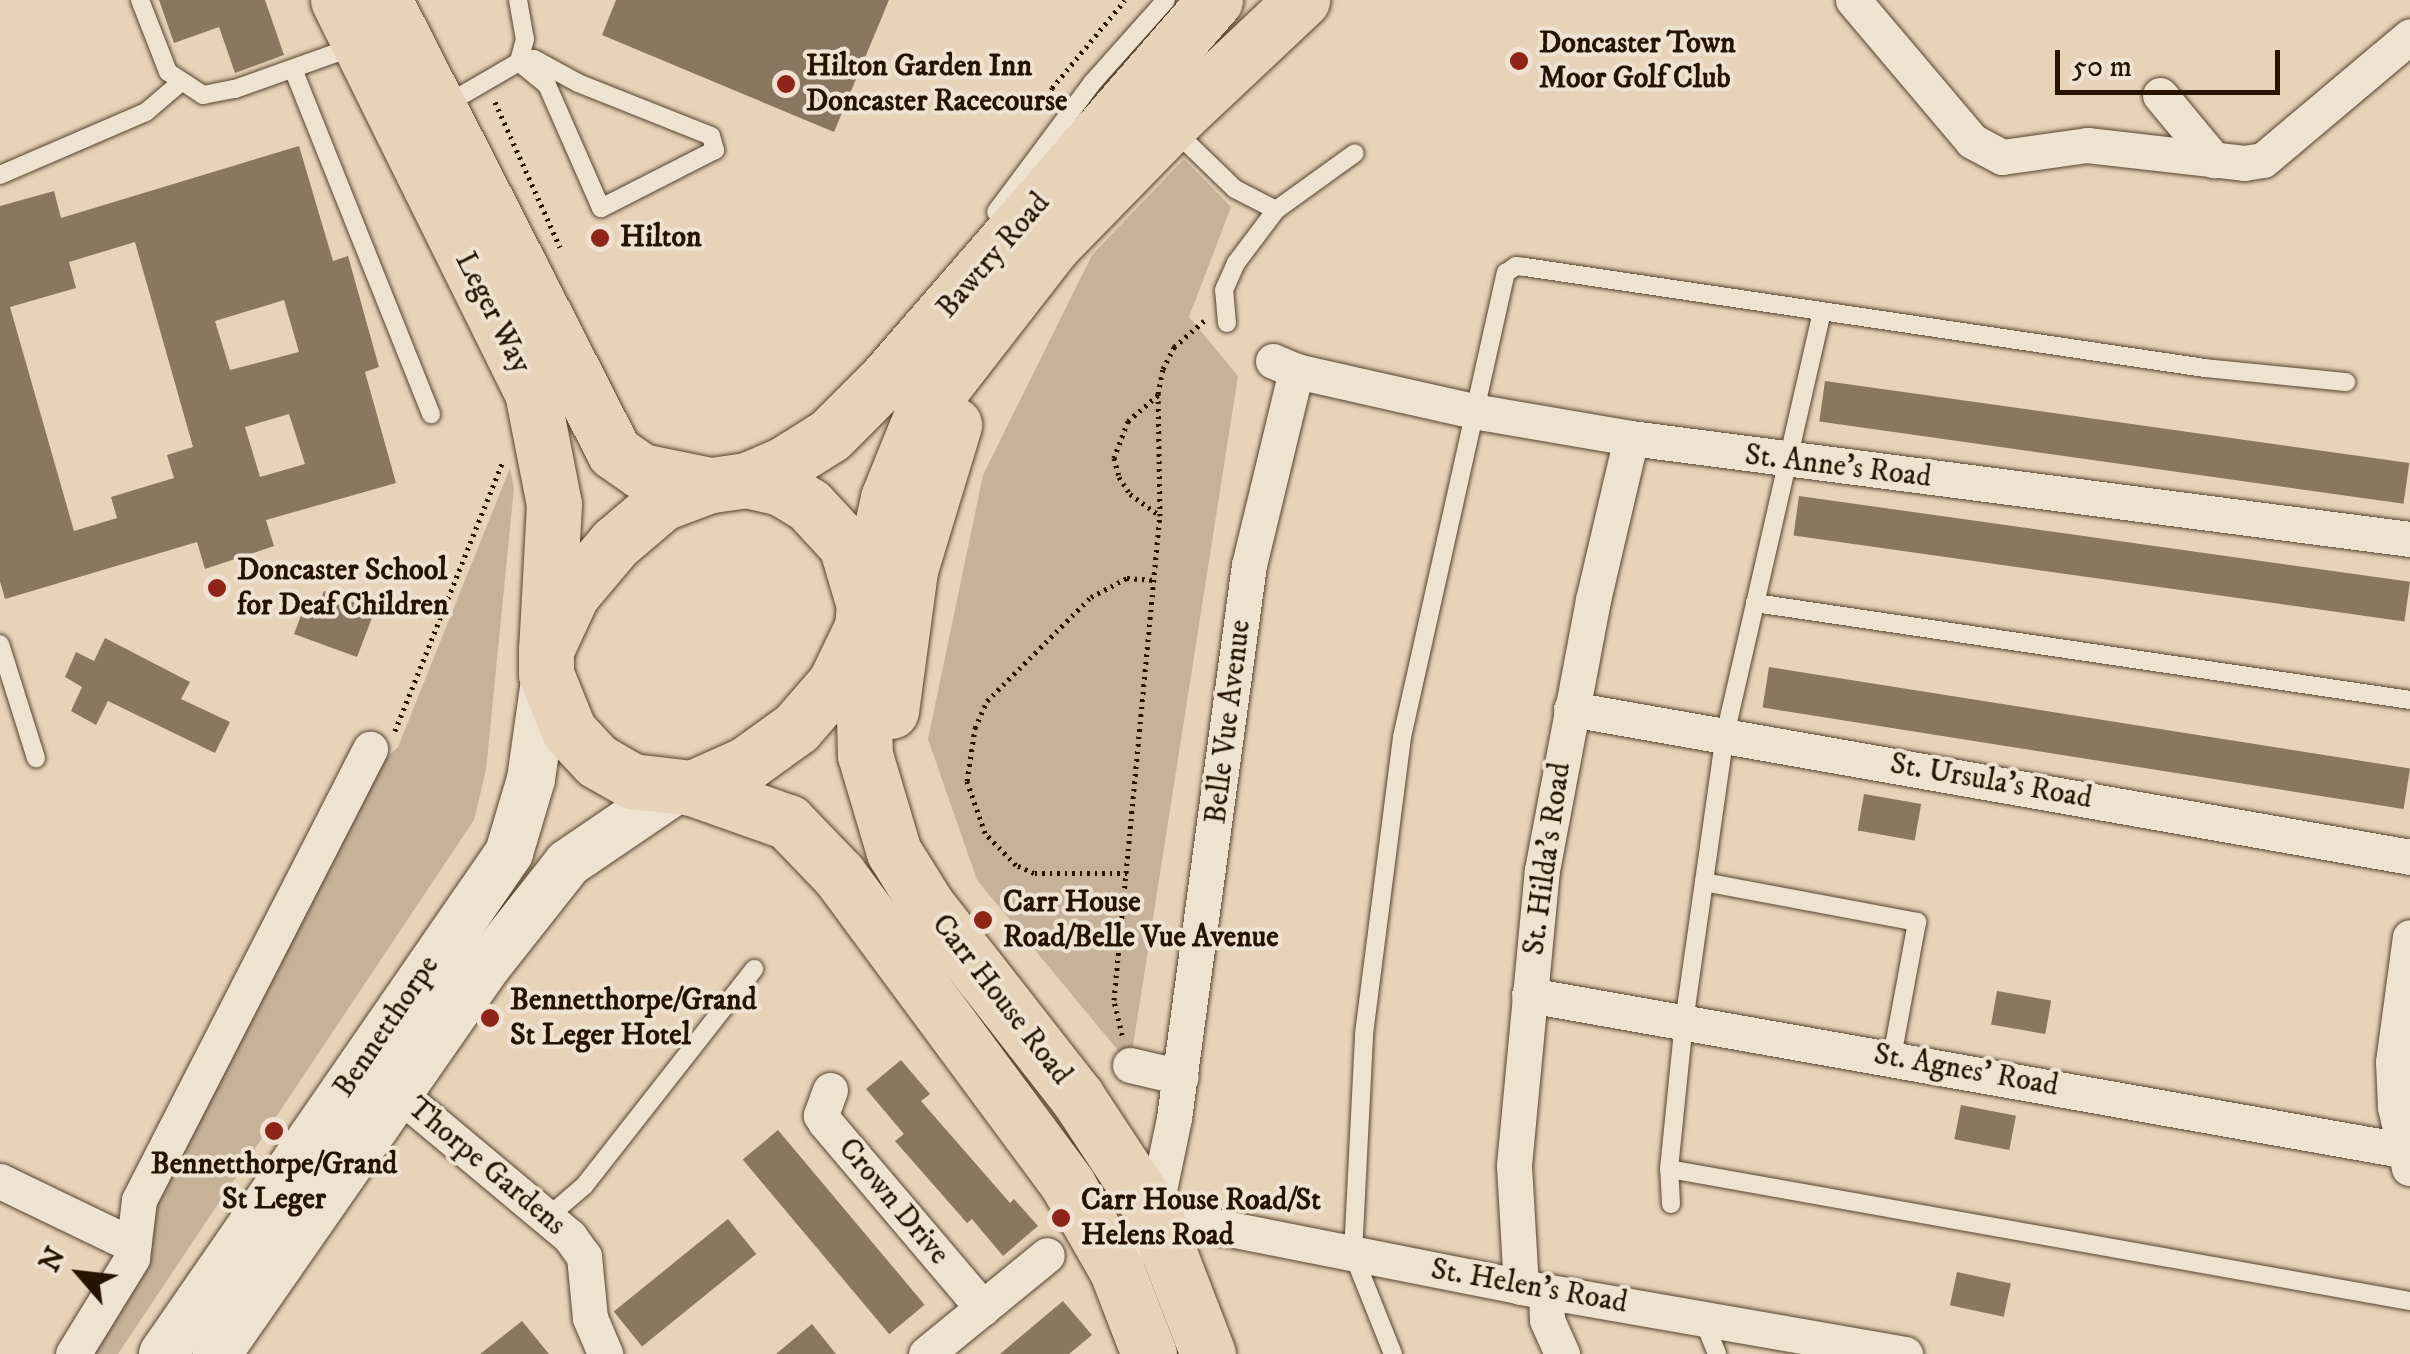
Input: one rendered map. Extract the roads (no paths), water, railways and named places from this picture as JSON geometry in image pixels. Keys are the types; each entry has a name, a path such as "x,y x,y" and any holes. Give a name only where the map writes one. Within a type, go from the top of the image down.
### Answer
{"highway":[{"name":"Bawtry Road","path":"747,476 830,435 886,379 1215,0"},
{"name":"Bawtry Road","path":"863,616 888,498 922,414 1054,244 1302,0"},
{"name":"Leger Way","path":"361,15 462,94 614,452 641,471 747,476"},
{"name":"Leger Way","path":"361,15 532,392 554,504 546,662"},
{"name":"Bawtry Road","path":"881,813 910,570 948,435 1054,244"},
{"path":"747,476 781,488 821,518 846,544 863,616 836,683 796,728 746,764 685,788 632,782 597,761 569,732 546,662 572,594 615,542 662,504 747,476"},
{"name":"Carr House Road","path":"863,616 865,755 894,852 927,905 1077,1097 1154,1214 1208,1354"},
{"name":"Carr House Road","path":"685,788 788,822 839,876 1068,1185 1117,1271 1149,1354"}],"street":[{"path":"1865,4 1972,141 2002,157 2087,145 2244,163 2263,160 2410,36"},
{"path":"2136,149 2169,106 2214,160"},
{"name":"St. Anne's Road","path":"1284,366 1473,412 1631,438 2410,539"},
{"name":"Belle Vue Avenue","path":"1154,1214 1181,1076 1249,565 1284,366"},
{"name":"St. Hilda's Road","path":"1562,1354 1533,1289 1514,1165 1542,870 1571,709 1631,438"},
{"name":"Bennetthorpe","path":"163,1354 509,853 531,779 546,662"},
{"name":"St. Ursula's Road","path":"1571,709 2410,858"},
{"path":"73,1354 132,1258 140,1200 370,749"},
{"name":"Bennetthorpe","path":"217,1354 486,967 568,863 685,788"},
{"path":"2406,1160 2393,1062 2410,937"},
{"name":"St. Agnes' Road","path":"1529,996 1892,1057 2406,1160"},
{"path":"1130,1064 1181,1076"},
{"name":"Crown Drive","path":"830,1090 821,1116 825,1122 983,1308"},
{"name":"Thorpe Gardens","path":"398,1092 550,1216 584,1256 590,1318 605,1354"},
{"path":"0,1182 133,1246"},
{"path":"1117,1271 1154,1214"},
{"name":"St. Helen's Road","path":"1154,1214 1533,1289 1906,1354"},
{"path":"926,1354 1047,1255"}],"lane":[{"path":"140,0 168,72 180,84 202,95 294,70 361,15"},
{"path":"518,0 525,39 519,62"},
{"path":"978,234 1092,83 1166,0"},
{"path":"462,94 519,62 534,59 578,83 716,140 710,155 601,208 547,85 519,62"},
{"path":"294,70 430,414"},
{"path":"0,174 146,112 180,84"},
{"path":"1170,126 1235,189 1276,210"},
{"path":"1225,316 1224,290 1236,262 1276,210 1355,153"},
{"path":"1392,1354 1353,1254 1364,1034 1390,817 1418,658 1506,273 1516,266 2205,368 2346,382"},
{"path":"1671,1204 1668,1169 1684,1022 1725,735 1822,312"},
{"path":"747,476 878,358"},
{"path":"1754,602 2410,700"},
{"path":"0,644 36,758"},
{"path":"1704,882 1916,922 1892,1057"},
{"path":"550,1216 584,1186 754,969"},
{"path":"1668,1169 2410,1301"},
{"path":"1703,1319 1716,1354"}],"place":[{"name":"Doncaster Town Moor Golf Club","path":"1519,61"},
{"name":"Hilton Garden Inn Doncaster Racecourse","path":"786,84"},
{"name":"Hilton","path":"600,238"},
{"name":"Doncaster School for Deaf Children","path":"217,588"},
{"name":"Carr House Road/Belle Vue Avenue","path":"983,920"},
{"name":"Bennetthorpe/Grand St Leger Hotel","path":"490,1018"},
{"name":"Bennetthorpe/Grand St Leger","path":"274,1131"},
{"name":"Carr House Road/St Helens Road","path":"1061,1218"}]}
